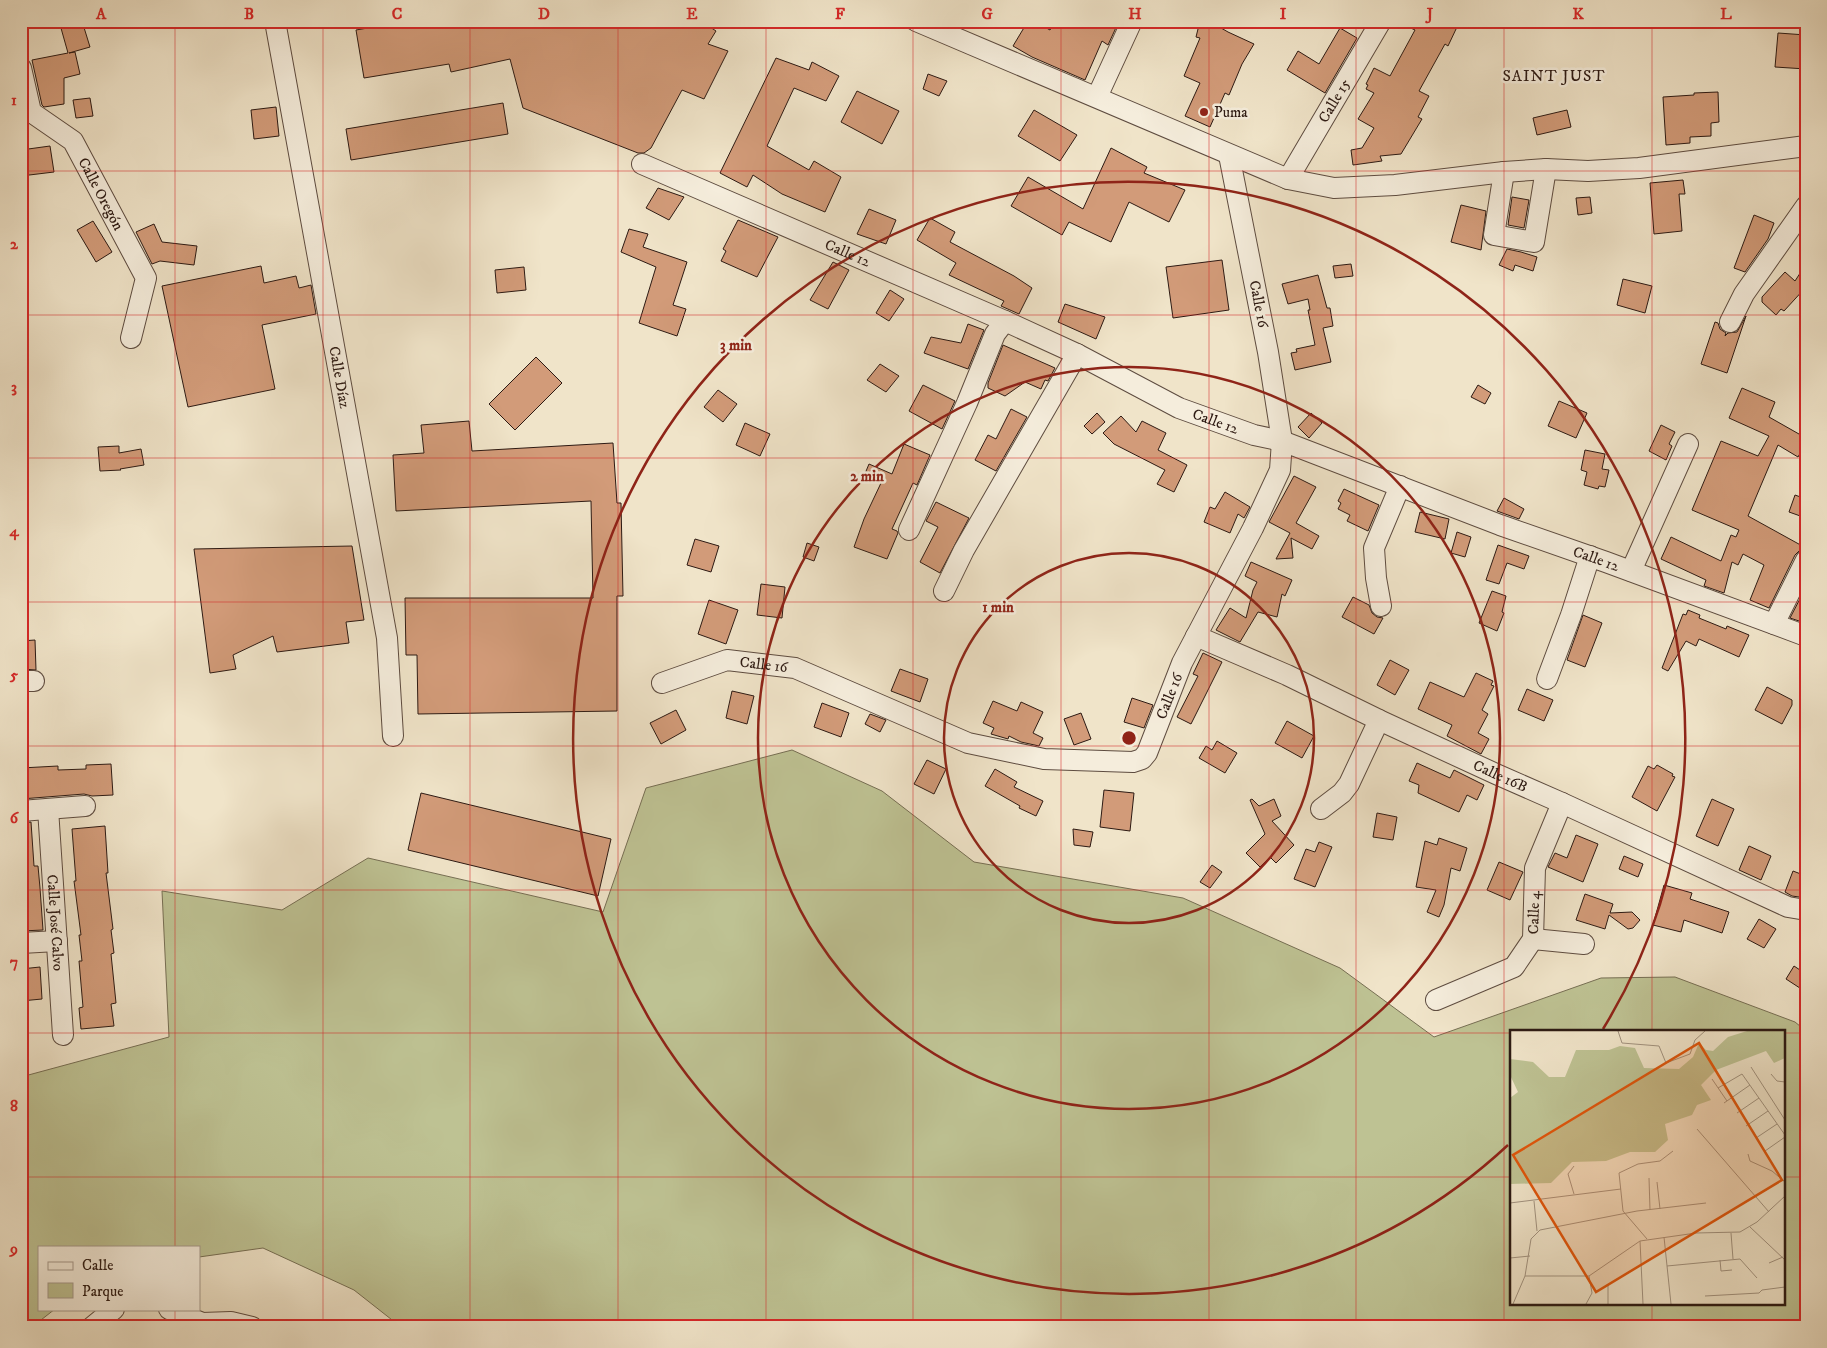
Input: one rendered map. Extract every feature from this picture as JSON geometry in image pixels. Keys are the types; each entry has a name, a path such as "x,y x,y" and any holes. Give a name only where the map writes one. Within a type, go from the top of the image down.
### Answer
{"street":[{"name":"Calle Díaz","path":"275,21 387,638 393,736"},
{"path":"916,21 1288,179 1334,188 1395,185 1546,169 1588,171 1639,168 1806,146"},
{"path":"1097,97 1132,21"},
{"name":"Calle 15","path":"1288,179 1381,21"},
{"name":"Calle Oregón","path":"21,68 31,112 72,140 146,278 131,338"},
{"name":"Calle 16","path":"662,683 727,660 795,668 968,743 1044,760 1133,762 1142,759 1147,753 1182,663 1253,528 1280,470 1282,441 1268,352 1229,155"},
{"name":"Calle 12","path":"642,164 1005,321 1077,354 1179,408 1254,435 1282,441 1500,525 1590,556 1806,636"},
{"path":"1504,172 1494,235 1534,242 1546,169"},
{"path":"1730,322 1744,294 1806,206"},
{"path":"909,530 968,403 995,334 1005,321"},
{"path":"944,591 964,550 1077,354"},
{"path":"1631,571 1688,444"},
{"path":"1381,606 1376,578 1374,548 1400,486"},
{"path":"1547,679 1571,615 1590,556"},
{"path":"1774,624 1806,560"},
{"name":"Calle 16B","path":"1196,636 1287,674 1379,720 1788,907 1806,910"},
{"path":"1321,809 1342,794 1349,784 1379,720"},
{"name":"Calle 4","path":"1436,1000 1514,967 1533,939 1535,868 1562,803"},
{"path":"21,811 84,806"},
{"name":"Calle José Calvo","path":"48,809 63,1035"},
{"path":"1533,939 1584,944"},
{"path":"21,943 57,941"},
{"path":"92,1327 113,1310"},
{"path":"171,1310 202,1323 231,1322 252,1327"}],"green space":[{"path":"792,750 882,791 974,862 1183,898 1340,968 1434,1037 1601,978 1675,977 1795,1022 1806,1031 1806,1327 401,1327 354,1290 263,1248 200,1257 200,1246 38,1246 38,1310 54,1310 32,1327 21,1327 21,1077 169,1037 162,891 282,910 368,858 603,912 646,788"}],"building":[{"path":"59,21 82,21 90,47 69,53 75,52 80,74 64,78 64,104 44,107 32,60 68,53"},
{"path":"409,21 701,21 716,31 708,44 728,51 704,99 682,90 651,148 644,153 638,153 523,108 510,59 451,72 449,64 364,78 356,30"},
{"path":"1028,21 1034,21 1050,30 1055,21 1119,21 1108,45 1102,41 1085,80 1032,57 1013,46"},
{"path":"1200,21 1209,21 1254,44 1242,64 1229,95 1225,93 1210,127 1185,116 1200,83 1184,76 1200,38 1196,37"},
{"path":"1396,21 1444,21 1457,27 1448,46 1445,44 1419,91 1429,96 1418,117 1422,119 1401,154 1380,156 1382,161 1353,165 1351,150 1362,148 1374,128 1358,119 1374,93 1366,89 1368,85 1366,84 1374,68 1390,76 1415,30"},
{"path":"1340,28 1357,38 1325,93 1287,70 1298,51 1319,64"},
{"path":"1778,33 1806,35 1806,69 1775,67"},
{"path":"776,58 809,70 812,62 839,76 826,101 794,88 767,146 809,170 814,161 841,177 825,212 782,194 753,175 747,187 720,173"},
{"path":"928,74 947,81 939,96 923,89"},
{"path":"857,91 899,111 882,144 841,122"},
{"path":"1718,92 1719,122 1711,123 1711,136 1690,137 1690,143 1666,145 1663,97"},
{"path":"90,98 93,116 76,118 73,100"},
{"path":"503,103 508,134 351,160 346,129"},
{"path":"276,107 279,136 254,139 251,110"},
{"path":"1034,110 1077,135 1060,161 1018,136"},
{"path":"1567,110 1571,127 1537,135 1533,118"},
{"path":"50,146 54,172 21,176 21,150"},
{"path":"1111,148 1147,167 1144,173 1185,190 1169,222 1129,202 1111,242 1069,222 1062,235 1011,206 1028,177 1083,209"},
{"path":"1683,180 1685,194 1679,194 1682,231 1654,234 1650,183"},
{"path":"658,188 684,197 669,220 646,208"},
{"path":"1512,197 1529,200 1524,228 1508,225"},
{"path":"1590,197 1592,213 1578,215 1576,198"},
{"path":"1461,205 1486,211 1481,250 1451,242"},
{"path":"869,209 896,220 886,244 857,234"},
{"path":"1754,215 1774,223 1768,239 1745,272 1734,268"},
{"path":"930,218 955,232 950,242 1014,276 1032,288 1019,314 1001,306 1004,301 949,275 956,263 917,240"},
{"path":"738,220 778,237 757,277 721,261 726,251 723,249"},
{"path":"93,221 112,252 96,262 77,230"},
{"path":"154,224 162,242 197,246 194,265 160,261 152,264 136,232"},
{"path":"629,229 648,234 643,247 687,262 673,305 686,309 677,336 639,323 656,267 621,252"},
{"path":"1507,249 1537,257 1533,271 1515,265 1513,271 1499,265"},
{"path":"1222,260 1229,310 1173,318 1166,267"},
{"path":"833,262 849,270 828,309 810,300"},
{"path":"1351,264 1353,276 1335,278 1333,266"},
{"path":"1806,264 1806,287 1784,311 1781,309 1776,315 1762,302 1762,297 1785,272 1795,281"},
{"path":"261,266 264,283 296,276 299,288 311,285 316,314 262,325 275,389 188,407 162,286"},
{"path":"524,267 526,290 497,293 495,270"},
{"path":"1318,275 1327,308 1330,308 1333,326 1323,328 1331,362 1295,370 1291,353 1297,352 1296,349 1315,345 1308,310 1310,310 1308,299 1288,304 1282,284"},
{"path":"1623,279 1652,286 1645,313 1617,305"},
{"path":"890,290 904,299 889,321 876,313"},
{"path":"1065,304 1105,317 1096,339 1058,322"},
{"path":"1746,316 1727,373 1701,364 1715,322 1726,333 1725,336 1728,333 1737,332"},
{"path":"968,324 984,330 968,369 924,353 931,337 961,343"},
{"path":"1003,345 1055,368 1048,381 1045,380 1041,389 1025,382 1005,396 988,388 988,383"},
{"path":"536,357 562,383 515,430 489,404"},
{"path":"880,364 899,376 886,392 867,380"},
{"path":"923,385 955,401 942,429 909,411"},
{"path":"1478,385 1491,393 1485,404 1471,397"},
{"path":"1742,388 1775,402 1769,417 1806,438 1806,443 1798,457 1778,445 1748,516 1806,548 1800,550 1795,555 1769,608 1750,600 1764,565 1743,554 1738,565 1732,562 1724,593 1704,586 1706,580 1661,559 1671,537 1721,561 1731,535 1736,537 1739,530 1692,510 1721,441 1758,456 1769,436 1729,418"},
{"path":"718,390 737,404 723,422 704,407"},
{"path":"1559,401 1587,413 1576,438 1548,426"},
{"path":"1011,409 1027,417 996,471 975,460 988,435 996,439"},
{"path":"1097,413 1105,422 1092,434 1084,426"},
{"path":"1311,413 1322,423 1309,438 1298,427"},
{"path":"1121,416 1136,432 1142,421 1166,433 1158,450 1187,465 1174,492 1157,484 1165,470 1114,444 1103,433"},
{"path":"469,421 472,451 613,443 617,503 621,503 623,596 617,596 617,711 418,714 417,655 406,655 405,598 593,598 591,501 396,511 393,455 424,453 421,425"},
{"path":"745,423 770,434 760,456 736,445"},
{"path":"1661,425 1675,432 1669,444 1672,446 1666,460 1649,451"},
{"path":"904,444 930,455 917,485 913,483 892,529 898,533 887,559 854,547 864,519 881,483 864,476 869,464 892,474"},
{"path":"119,446 119,453 141,449 144,465 121,470 100,471 98,447"},
{"path":"1585,450 1605,454 1602,469 1609,470 1605,487 1599,486 1598,489 1584,485 1587,472 1581,470"},
{"path":"1294,476 1316,487 1296,523 1319,536 1312,549 1291,538 1293,558 1276,559 1290,533 1269,522"},
{"path":"1344,489 1379,505 1368,531 1347,521 1350,515 1338,509 1341,503 1338,501"},
{"path":"1225,492 1250,507 1244,518 1238,514 1230,533 1204,522 1210,507 1215,509"},
{"path":"1795,495 1806,499 1806,518 1789,512"},
{"path":"1504,498 1524,509 1519,519 1497,511"},
{"path":"936,502 969,518 940,573 920,562 938,527 926,521"},
{"path":"1420,512 1449,519 1445,539 1415,532"},
{"path":"1457,532 1471,537 1465,557 1451,553"},
{"path":"695,539 719,546 711,572 687,565"},
{"path":"807,543 819,547 814,561 803,557"},
{"path":"1498,545 1529,556 1524,569 1507,563 1499,584 1486,580"},
{"path":"352,546 364,620 346,622 349,643 277,652 273,636 233,655 236,669 210,673 194,549"},
{"path":"1251,562 1292,580 1285,596 1282,594 1277,617 1258,612 1240,642 1216,630 1230,608 1246,618 1257,582 1245,576"},
{"path":"761,584 785,587 782,618 757,615"},
{"path":"1492,591 1506,596 1502,612 1504,613 1497,631 1479,623"},
{"path":"1804,591 1806,592 1806,614 1802,622 1790,618"},
{"path":"1353,597 1369,605 1372,613 1377,617 1383,618 1374,634 1342,617"},
{"path":"709,600 738,610 726,644 698,634"},
{"path":"1688,610 1700,615 1699,618 1726,629 1727,626 1749,635 1739,657 1699,639 1696,646 1686,641 1668,671 1662,668 1683,614 1686,615"},
{"path":"1583,615 1602,623 1585,667 1567,660"},
{"path":"35,640 36,670 21,669 21,641"},
{"path":"1203,653 1222,662 1191,724 1177,717 1198,676 1193,674"},
{"path":"1390,660 1409,670 1395,695 1377,685"},
{"path":"900,669 928,679 920,702 891,691"},
{"path":"1476,673 1493,681 1491,685 1494,686 1482,710 1488,714 1478,733 1489,739 1481,754 1447,736 1452,725 1418,709 1430,682 1464,697"},
{"path":"1767,687 1792,700 1792,705 1782,724 1755,710"},
{"path":"1527,689 1553,700 1544,721 1518,710"},
{"path":"732,691 754,696 747,724 726,718"},
{"path":"1132,698 1153,705 1144,728 1124,722"},
{"path":"993,701 1017,711 1021,702 1043,712 1033,733 1043,738 1039,746 1021,742 1009,736 1008,739 991,734 994,728 983,723"},
{"path":"822,703 849,713 841,737 814,727"},
{"path":"676,710 686,730 661,744 650,723"},
{"path":"1081,713 1091,739 1074,745 1064,719"},
{"path":"870,714 886,720 880,732 865,724"},
{"path":"1287,721 1314,736 1302,758 1275,743"},
{"path":"1217,741 1237,753 1225,773 1199,758 1206,746 1212,750"},
{"path":"927,760 946,769 934,794 914,784"},
{"path":"1417,763 1450,778 1454,770 1484,785 1477,800 1467,795 1459,812 1418,793 1419,785 1409,781"},
{"path":"111,764 113,795 92,796 84,794 21,799 21,768 58,766 58,770 86,769 86,765"},
{"path":"1657,765 1675,777 1657,811 1632,797 1648,766 1654,769"},
{"path":"995,769 1017,782 1014,787 1043,801 1036,816 1019,808 1020,806 985,786"},
{"path":"1104,790 1134,793 1130,831 1100,827"},
{"path":"421,793 611,839 598,896 408,850"},
{"path":"1252,799 1259,806 1274,799 1281,816 1272,821 1294,845 1276,863 1270,857 1260,867 1246,853 1265,834 1250,800"},
{"path":"1712,799 1734,809 1718,846 1696,836"},
{"path":"1377,813 1397,817 1393,840 1373,837"},
{"path":"31,822 34,866 38,866 43,930 21,931 21,823"},
{"path":"105,826 108,873 106,873 113,929 111,930 114,953 111,954 116,1003 111,1004 114,1026 81,1029 79,1008 83,1007 79,961 82,961 79,935 81,935 74,881 76,881 72,829"},
{"path":"1073,829 1093,832 1090,847 1074,845"},
{"path":"1576,835 1598,844 1583,882 1548,867 1555,853 1567,858"},
{"path":"1439,838 1467,848 1460,871 1451,868 1444,905 1439,917 1427,912 1436,890 1416,887 1425,841 1437,845"},
{"path":"1319,842 1332,847 1315,887 1294,879 1306,849 1315,852"},
{"path":"1749,846 1771,856 1761,880 1739,870"},
{"path":"1624,856 1643,864 1638,877 1619,869"},
{"path":"1499,862 1523,872 1510,900 1487,890"},
{"path":"1212,865 1222,872 1210,888 1200,882"},
{"path":"1793,871 1806,876 1806,898 1792,896 1785,892"},
{"path":"1664,885 1692,893 1690,899 1729,912 1722,933 1684,920 1681,932 1653,925"},
{"path":"1585,894 1613,904 1610,913 1632,912 1640,920 1633,928 1628,929 1609,915 1605,929 1576,920"},
{"path":"1759,919 1776,929 1764,948 1747,939"},
{"path":"1794,966 1806,974 1806,992 1786,979"},
{"path":"40,967 42,999 21,1001 21,969"}],"place":[{"name":"Puma","path":"1204,112"}],"district":[{"name":"SAINT JUST","path":"1554,75"}]}
